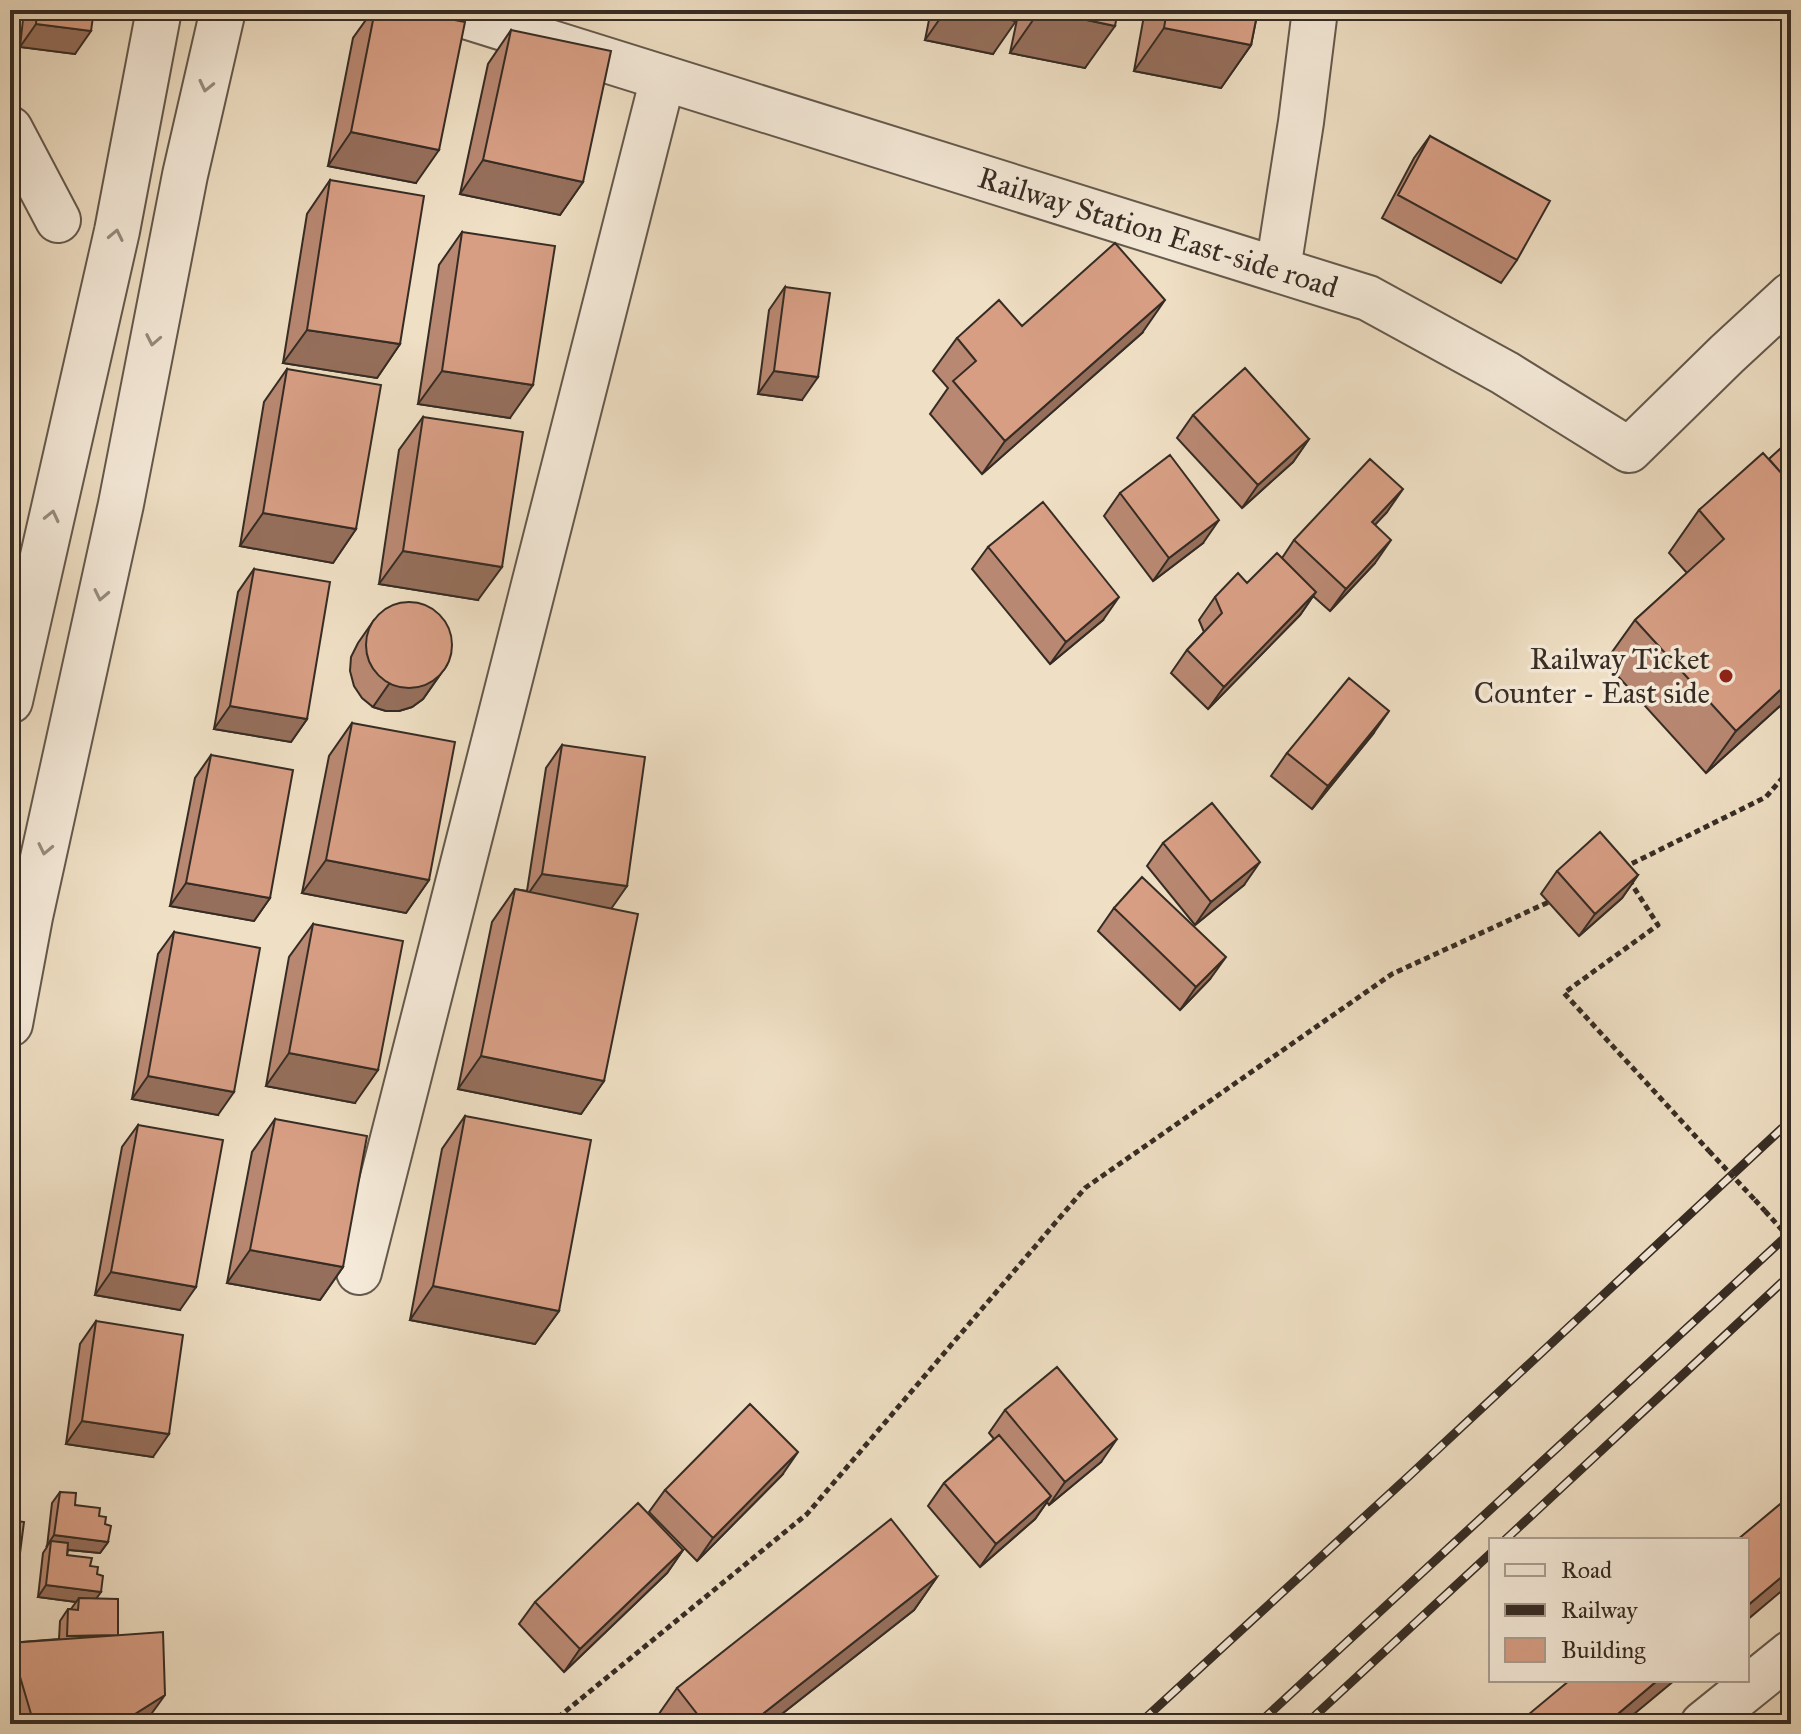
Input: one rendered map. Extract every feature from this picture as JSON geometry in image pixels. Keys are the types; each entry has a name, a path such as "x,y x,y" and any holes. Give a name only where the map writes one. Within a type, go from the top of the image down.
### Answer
{"street":[{"path":"10,701 117,231 159,10"},
{"path":"10,1024 30,917 121,504 185,175 223,10"},
{"name":"Railway Station East-side road","path":"446,10 1368,298 1505,373 1629,450 1791,295"},
{"path":"1278,269 1315,10"},
{"path":"359,1272 663,78"},
{"path":"10,129 58,220"},
{"path":"1703,1724 1791,1653"}],"path":[{"path":"1791,768 1766,797 1622,868 1658,925 1564,993 1791,1240"},
{"path":"550,1724 807,1514 1085,1188 1392,974 1564,895"}],"building":[{"path":"37,10 94,10 91,31 36,24"},
{"path":"375,10 403,10 465,22 439,150 351,132"},
{"path":"965,10 1018,10 1016,21"},
{"path":"1040,10 1118,10 1115,26"},
{"path":"1167,10 1258,10 1251,45 1164,28"},
{"path":"511,30 611,51 583,182 483,160"},
{"path":"1430,136 1550,201 1517,260 1398,195"},
{"path":"330,180 424,196 400,344 307,330"},
{"path":"462,232 555,246 533,385 442,371"},
{"path":"1115,243 1165,300 1005,441 953,381 976,361 957,338 999,300 1022,326"},
{"path":"785,287 830,293 818,377 774,371"},
{"path":"10,314 12,361 10,371"},
{"path":"1245,368 1309,439 1258,485 1193,415"},
{"path":"287,369 381,385 356,529 263,513"},
{"path":"423,417 523,432 502,567 403,551"},
{"path":"1791,439 1791,484 1769,459"},
{"path":"1763,453 1791,484 1791,680 1736,731 1635,620 1724,539 1699,510"},
{"path":"1170,455 1219,520 1169,558 1120,493"},
{"path":"1370,459 1403,489 1372,522 1391,540 1346,589 1294,540"},
{"path":"1043,502 1119,597 1066,642 988,547"},
{"path":"1277,553 1316,592 1224,687 1187,650 1222,613 1215,597 1238,573 1247,583"},
{"path":"254,569 330,582 307,719 230,706"},
{"path":"409,602 433,609 445,621 452,645 445,669 433,681 409,688 385,681 373,669 366,645 373,621 385,609"},
{"path":"1349,678 1389,711 1328,786 1287,753"},
{"path":"352,723 455,742 429,880 326,860"},
{"path":"562,745 645,757 627,886 542,874"},
{"path":"211,755 293,770 270,898 186,883"},
{"path":"1212,803 1260,862 1211,902 1163,843"},
{"path":"1600,832 1638,875 1595,914 1557,871"},
{"path":"1142,877 1226,957 1196,987 1114,908"},
{"path":"515,889 638,914 604,1081 481,1056"},
{"path":"313,924 403,941 378,1070 289,1053"},
{"path":"174,932 260,948 234,1092 148,1076"},
{"path":"465,1116 591,1140 559,1311 433,1286"},
{"path":"275,1119 367,1136 343,1267 250,1250"},
{"path":"138,1125 223,1140 196,1287 111,1272"},
{"path":"96,1321 183,1335 169,1434 82,1421"},
{"path":"1057,1367 1117,1439 1065,1482 1005,1410"},
{"path":"750,1404 798,1452 713,1538 665,1490"},
{"path":"999,1435 1051,1496 996,1544 944,1483"},
{"path":"60,1492 76,1493 75,1505 100,1508 99,1516 106,1517 105,1524 111,1526 108,1542 54,1535"},
{"path":"1791,1495 1791,1569 1749,1604 1749,1538 1739,1538"},
{"path":"638,1503 683,1550 580,1649 535,1602"},
{"path":"891,1519 937,1577 750,1724 705,1724 677,1688"},
{"path":"10,1520 24,1522 19,1561 10,1560"},
{"path":"51,1541 68,1543 67,1555 92,1558 90,1566 98,1567 97,1574 103,1576 101,1592 46,1585"},
{"path":"79,1598 118,1599 118,1635 67,1636 68,1609 78,1610"},
{"path":"163,1632 165,1695 119,1724 34,1724 10,1643"},
{"path":"1568,1682 1656,1682 1606,1724 1517,1724"}],"railway":[{"path":"1139,1724 1791,1120"},
{"path":"1258,1724 1791,1232"},
{"path":"1507,1538 1791,1274"},
{"path":"1306,1724 1489,1555"}],"place":[{"name":"Railway Ticket Counter - East side","path":"1726,676"}]}
